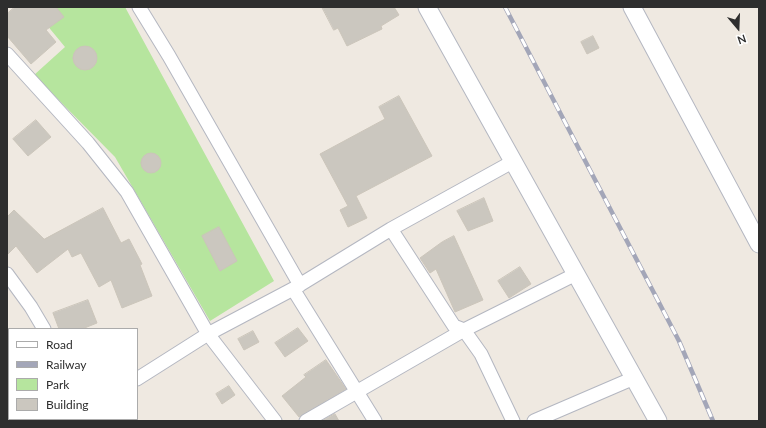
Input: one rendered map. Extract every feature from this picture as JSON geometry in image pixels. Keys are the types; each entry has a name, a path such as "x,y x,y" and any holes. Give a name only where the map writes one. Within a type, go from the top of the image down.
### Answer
{"street":[{"path":"139,7 169,56 296,287 375,421"},
{"path":"427,7 658,421"},
{"path":"632,7 759,244"},
{"path":"7,54 88,143 127,192 208,334 275,421"},
{"path":"138,378 208,334 296,287 391,229 514,161"},
{"path":"391,229 454,326 464,330 481,354 513,421"},
{"path":"7,274 27,301 43,328"},
{"path":"306,421 464,330 576,274"},
{"path":"534,421 634,378"}],"green space":[{"path":"32,7 125,7 274,281 210,321 115,157 34,75 65,47"}],"building":[{"path":"15,7 56,7 64,17 46,30 56,42 31,64 7,36 7,14"},
{"path":"322,7 394,7 399,15 381,26 382,29 347,46 338,28 334,30"},
{"path":"593,36 599,48 587,54 581,42"},
{"path":"85,46 94,49 97,58 94,67 85,70 76,67 73,58 76,49"},
{"path":"399,96 432,156 356,196 367,218 348,227 340,210 348,206 320,154 385,119 379,107"},
{"path":"36,120 51,137 28,156 13,139"},
{"path":"151,153 158,156 161,163 158,170 151,173 144,170 141,163 144,156"},
{"path":"484,198 493,221 468,231 457,211"},
{"path":"103,208 121,243 129,239 142,264 140,265 152,296 122,308 111,280 99,287 81,253 72,257 68,249 37,273 16,246 7,255 7,217 14,210 44,239"},
{"path":"219,227 237,261 220,271 202,236"},
{"path":"454,236 483,300 455,312 436,269 430,273 420,258 442,242"},
{"path":"520,267 531,284 509,298 498,281"},
{"path":"88,300 97,323 84,328 59,328 53,313"},
{"path":"298,328 308,341 285,357 275,343"},
{"path":"253,331 259,342 244,350 238,339"},
{"path":"326,360 346,389 299,417 282,396 306,377 304,375"},
{"path":"229,386 235,395 222,404 216,394"},
{"path":"335,414 339,421 322,421"}],"railway":[{"path":"505,7 679,341 713,421"}]}
